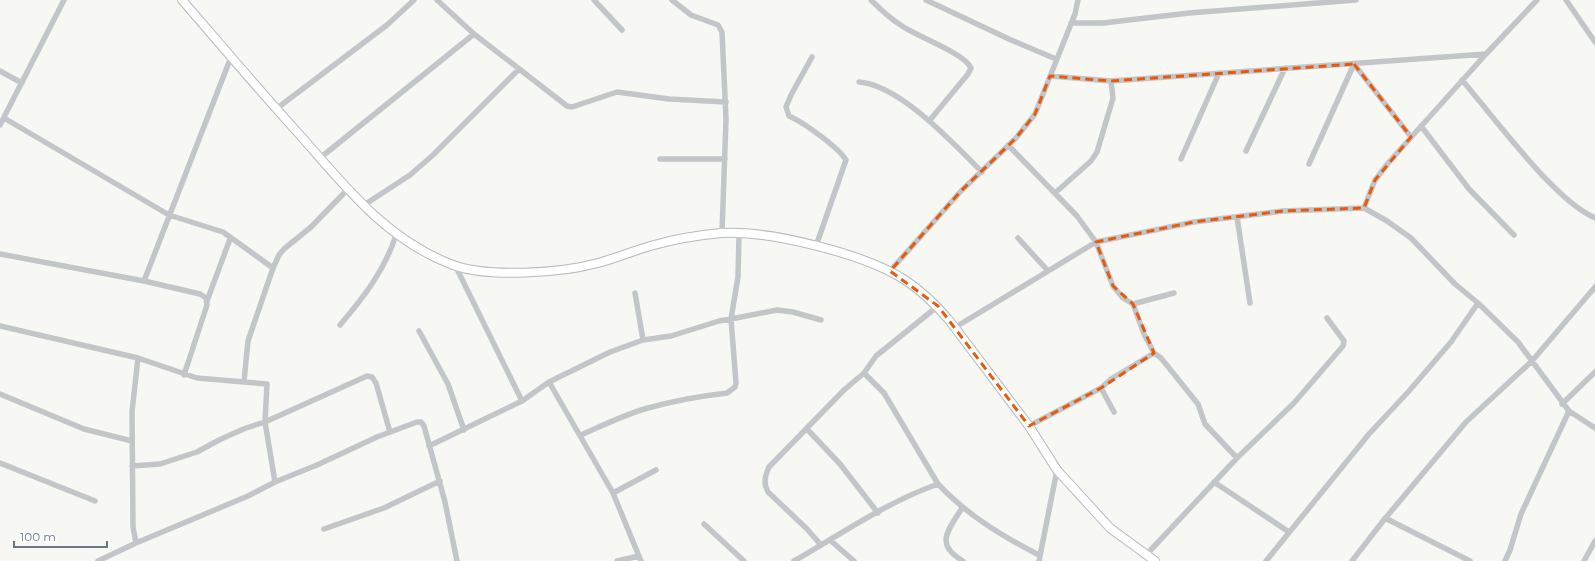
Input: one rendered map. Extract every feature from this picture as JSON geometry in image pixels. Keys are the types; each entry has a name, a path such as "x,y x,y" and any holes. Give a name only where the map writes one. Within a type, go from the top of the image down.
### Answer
{"street":[{"path":"0,125 64,0"},
{"path":"182,0 276,109 364,206 396,235 431,256 456,266 506,272 555,271 598,263 654,245 722,233 769,237 816,246 859,258 890,271 906,280 938,306 1029,426 1057,470 1110,528 1155,561"},
{"path":"276,109 388,26 414,0"},
{"path":"438,0 474,34 562,103 572,107 616,92 668,99 726,102"},
{"path":"594,0 622,30"},
{"path":"672,0 691,15 720,27 723,38 726,102 722,233"},
{"path":"871,0 885,14 903,27 956,55 969,64 971,68 968,74 930,120"},
{"path":"926,0 1011,40 1056,59"},
{"path":"890,271 961,191 1016,138 1035,114 1071,24 1078,0"},
{"path":"1071,24 1103,23 1189,13 1356,0"},
{"path":"1364,208 1375,180 1462,80 1537,0"},
{"path":"1566,0 1595,42"},
{"path":"320,158 474,34"},
{"path":"1050,76 1111,81 1486,54"},
{"path":"144,281 231,57"},
{"path":"812,57 786,107 789,116 798,120 835,147 846,160 816,246"},
{"path":"1354,64 1411,137"},
{"path":"1309,164 1354,64"},
{"path":"1246,151 1285,68"},
{"path":"364,206 406,178 427,160 518,69"},
{"path":"0,71 22,83"},
{"path":"1182,159 1219,73"},
{"path":"1462,80 1520,151 1564,197 1582,212 1595,218"},
{"path":"1055,193 1091,161 1097,152 1113,98 1111,81"},
{"path":"860,82 870,83 880,87 930,120 982,172"},
{"path":"4,118 169,215 223,232 230,239 273,268"},
{"path":"1421,126 1469,189 1514,235"},
{"path":"1008,145 1077,216 1096,242 1113,286 1123,298 1133,304 1144,334 1154,353 1161,358 1198,404 1205,424 1237,458"},
{"path":"660,158 725,159"},
{"path":"244,381 248,340 273,268 284,249 311,227 348,189"},
{"path":"954,328 1096,242 1194,222 1283,212 1364,208 1387,221 1411,238 1455,284 1478,303 1518,342 1562,404 1569,411 1595,428"},
{"path":"1237,217 1250,303"},
{"path":"581,435 623,416 651,407 688,398 727,393 732,390 736,383 731,319 738,277 739,234"},
{"path":"340,325 370,287 388,258 396,235"},
{"path":"1018,238 1048,271"},
{"path":"184,374 207,301 230,239"},
{"path":"0,254 144,281 200,294 207,301"},
{"path":"456,266 522,401"},
{"path":"1352,561 1385,518 1466,422 1532,361 1595,287"},
{"path":"635,293 643,340"},
{"path":"1133,304 1174,293"},
{"path":"1266,561 1369,434 1409,391 1451,342 1478,303"},
{"path":"821,545 807,529 768,492 764,481 769,468 844,390 864,373 876,356 938,306"},
{"path":"429,446 522,401 549,382 610,352 643,340 671,336 719,321 777,310 793,312 821,320"},
{"path":"1146,555 1237,458 1294,403 1343,346 1344,341 1327,318"},
{"path":"0,326 138,358 184,374 206,379 267,384 265,422 274,482"},
{"path":"419,331 448,384 464,430"},
{"path":"1029,426 1101,388 1111,379 1154,353"},
{"path":"136,543 133,527 132,441 133,394 138,358"},
{"path":"1562,404 1595,372"},
{"path":"864,373 884,394 938,484 962,508 996,532 1039,558 1057,470"},
{"path":"132,466 160,464 197,452 221,439 265,422 367,376 372,377 376,383 390,432"},
{"path":"549,382 581,435 613,493 640,559 617,561"},
{"path":"1101,388 1114,412"},
{"path":"0,394 84,429 132,441"},
{"path":"1504,561 1510,550 1521,514 1569,411"},
{"path":"98,561 390,432 417,422 421,422 424,426 440,481 457,561"},
{"path":"808,429 840,464 878,513"},
{"path":"0,464 95,501"},
{"path":"613,493 656,470"},
{"path":"324,529 384,508 440,481"},
{"path":"1214,482 1289,532"},
{"path":"794,561 878,513 938,484"},
{"path":"962,508 945,541 947,548 952,554 963,561"},
{"path":"1385,518 1470,561"},
{"path":"704,524 744,561"},
{"path":"830,540 854,561"},
{"path":"1584,561 1595,542"}],"highlighted area":[{"path":"1354,64 1411,137 1375,180 1364,208 1283,211 1194,222 1096,242 1113,286 1133,304 1154,353 1101,388 1029,426 938,306 890,271 961,191 1016,138 1035,114 1050,76 1111,81"}]}
